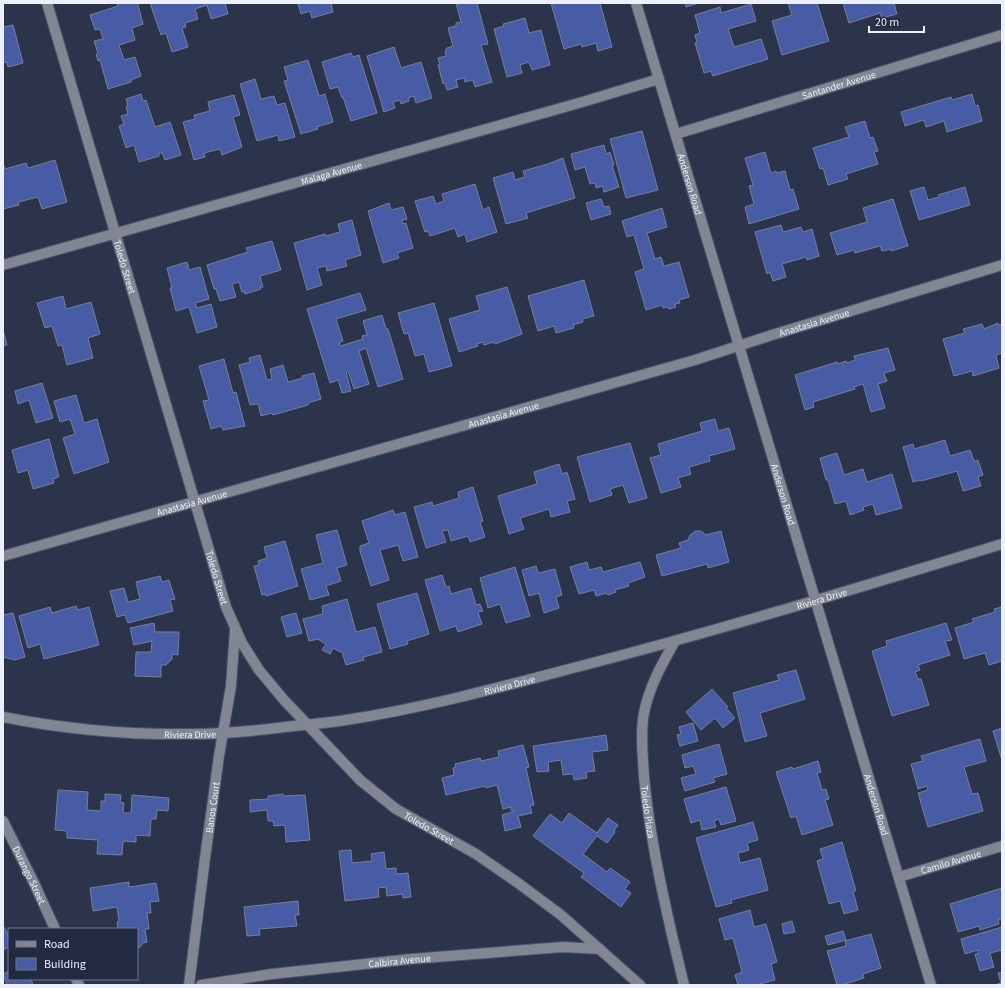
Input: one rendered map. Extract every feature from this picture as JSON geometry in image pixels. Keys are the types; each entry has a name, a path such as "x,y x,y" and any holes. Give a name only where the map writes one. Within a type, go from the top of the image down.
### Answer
{"street":[{"name":"Toledo Street","path":"47,3 226,607 242,644 259,670 307,725 360,780 390,805 492,864 561,915 640,985"},
{"name":"Anderson Road","path":"636,3 931,985"},
{"name":"Santander Avenue","path":"676,134 1002,35"},
{"name":"Malaga Avenue","path":"3,265 579,103 659,79"},
{"name":"Anastasia Avenue","path":"3,556 695,360 779,332 1002,265"},
{"name":"Riviera Drive","path":"3,717 51,726 135,732 193,734 224,733 346,720 428,704 675,641 1002,544"},
{"name":"Banos Court","path":"189,985 205,858 233,671 236,630"},
{"name":"Toledo Plaza","path":"675,641 660,668 652,687 644,713 642,740 646,798 651,837 684,985"},
{"name":"Durango Street","path":"3,821 55,928"},
{"name":"Camilo Avenue","path":"899,877 1002,846"},
{"name":"Calbira Avenue","path":"201,985 272,974 418,958 563,947 600,949"}],"building":[{"path":"117,3 140,3 138,5 143,24 132,28 135,40 119,45 124,60 135,57 141,76 131,80 131,82 108,89 100,60 98,61 96,54 98,53 94,41 103,39 100,29 95,30 90,15 118,6"},
{"path":"150,3 225,3 228,14 211,19 207,5 195,9 198,19 185,23 186,27 182,28 188,47 172,52 166,33 161,35"},
{"path":"299,3 331,3 333,12 312,18 310,11 301,14"},
{"path":"456,3 477,3 488,44 481,45 492,82 475,87 473,80 465,82 464,78 456,80 458,87 447,90 445,83 443,84 438,65 440,65 438,58 446,56 445,52 447,48 453,46 448,28 456,26 456,23 461,22"},
{"path":"551,3 600,3 612,47 598,51 596,43 582,47 581,44 564,49"},
{"path":"685,3 699,3 686,7"},
{"path":"788,3 817,3 829,41 782,55 772,21 792,15"},
{"path":"843,3 894,3 897,14 882,18 880,13 849,23"},
{"path":"751,4 756,21 728,29 734,47 761,39 768,59 713,76 711,71 704,73 695,43 697,43 695,35 700,33 695,15 720,7 721,13"},
{"path":"525,18 529,33 541,30 550,65 532,70 529,62 520,65 522,73 507,77 494,29 504,26 503,24"},
{"path":"13,25 23,63 8,67 7,62 3,63 3,27"},
{"path":"394,47 401,68 421,62 432,98 416,103 414,96 408,98 409,101 401,104 400,100 393,102 395,108 384,112 367,56"},
{"path":"351,53 353,57 359,55 377,113 351,121 338,87 330,89 322,62"},
{"path":"308,60 319,96 325,94 333,122 317,127 318,129 301,134 284,81 288,80 284,67"},
{"path":"255,79 261,99 274,96 277,105 285,103 295,137 279,141 278,135 257,141 240,84"},
{"path":"141,94 143,101 146,100 155,127 170,122 181,155 165,160 162,153 159,153 159,156 139,162 134,145 126,148 119,126 124,124 121,116 128,114 126,99"},
{"path":"972,94 975,106 978,105 982,121 947,132 944,121 926,127 924,120 905,126 901,112 951,97 952,100"},
{"path":"234,95 240,115 233,117 242,147 222,155 220,149 204,153 205,157 194,160 183,122 195,119 194,115 210,111 208,102"},
{"path":"865,121 870,138 873,137 878,151 874,152 878,164 846,174 848,179 828,185 823,168 820,169 813,148 849,137 845,127"},
{"path":"642,131 658,190 626,198 610,139"},
{"path":"604,145 606,154 610,152 614,165 612,165 619,187 604,192 603,186 596,188 595,183 590,184 585,167 575,170 571,154"},
{"path":"765,152 771,173 776,171 777,173 785,171 790,190 793,189 799,209 749,224 745,207 754,204 749,186 753,185 745,158"},
{"path":"563,158 575,198 526,213 528,218 506,224 493,178 513,172 515,180 525,177 523,171"},
{"path":"55,160 67,202 42,209 38,197 18,202 19,205 3,209 3,163 5,169 26,163 28,168"},
{"path":"475,184 483,210 489,207 497,232 467,242 465,234 458,237 455,228 430,236 428,231 425,232 415,201 433,196 436,204 444,201 442,194"},
{"path":"924,187 928,200 939,197 938,195 965,187 970,205 919,220 910,191"},
{"path":"601,199 604,207 609,206 611,214 591,220 586,203"},
{"path":"893,199 908,246 891,251 891,249 882,251 880,246 855,253 854,250 837,255 830,233 867,222 863,208"},
{"path":"389,203 391,210 403,207 407,219 402,220 403,224 406,223 413,248 397,253 399,258 383,263 368,211"},
{"path":"662,208 667,227 647,233 655,259 661,257 664,266 679,262 689,297 679,300 680,303 675,304 676,307 669,309 668,307 663,308 662,305 646,310 635,272 644,269 634,235 627,237 622,221"},
{"path":"352,220 361,255 345,260 347,266 327,271 326,266 317,268 322,285 307,290 294,243 325,234 326,236 340,232 338,224"},
{"path":"781,225 783,232 801,227 803,232 812,229 819,256 807,260 806,257 782,264 786,277 773,281 770,272 767,274 755,232"},
{"path":"272,241 281,270 260,276 263,287 245,294 245,292 242,292 239,282 232,284 236,297 220,301 216,289 214,289 207,265 248,252 246,248"},
{"path":"187,262 189,270 200,267 209,299 195,303 197,308 211,304 217,327 197,333 189,307 176,311 167,268"},
{"path":"584,280 594,316 582,319 583,322 573,325 574,328 556,333 554,326 538,331 528,296"},
{"path":"507,287 522,334 495,344 494,342 484,345 483,342 477,344 478,346 459,352 449,319 480,310 476,296"},
{"path":"360,293 366,310 336,319 343,341 339,343 340,346 363,339 362,336 367,335 363,321 382,315 386,329 388,329 403,379 378,387 366,348 359,351 369,384 354,389 348,371 346,372 351,391 342,393 338,380 330,383 307,309"},
{"path":"63,296 66,309 91,302 100,334 88,338 93,358 67,365 62,345 58,346 52,326 45,328 37,303"},
{"path":"434,303 452,366 429,372 424,354 415,356 408,333 404,334 398,313"},
{"path":"998,323 998,325 1002,324 1002,353 996,355 999,368 973,376 972,371 954,376 943,339 965,333 963,329 982,324 984,329"},
{"path":"3,330 7,345 3,346"},
{"path":"888,348 895,370 884,373 887,381 878,384 885,408 871,412 863,384 854,387 855,389 813,402 814,407 805,410 795,375 837,362 838,364 846,361 847,363 855,360 854,356"},
{"path":"260,355 267,380 272,379 270,369 283,365 288,382 314,373 321,399 308,403 308,405 273,415 272,413 261,416 258,404 250,405 239,365 250,362 249,358"},
{"path":"224,359 233,393 236,392 245,426 223,430 221,426 211,429 203,401 209,400 199,366"},
{"path":"42,383 53,418 36,423 29,400 18,404 15,391"},
{"path":"76,395 84,423 97,419 109,462 74,474 63,438 75,434 70,419 60,422 54,401"},
{"path":"715,419 718,431 729,428 735,449 709,456 710,461 689,467 691,474 678,478 681,487 661,493 650,458 661,455 658,444 702,431 700,423"},
{"path":"49,439 59,477 53,479 54,483 33,489 28,470 18,473 12,450"},
{"path":"945,440 950,456 970,450 974,461 978,460 983,475 978,477 981,486 963,491 957,471 913,482 903,447 913,444 914,449"},
{"path":"630,443 647,498 629,503 623,485 610,489 612,495 590,502 577,457"},
{"path":"837,453 844,475 863,469 867,482 892,474 902,508 876,515 873,504 863,507 864,510 850,515 846,501 835,504 820,458"},
{"path":"559,464 562,474 567,472 575,499 567,501 570,512 551,517 549,509 520,518 524,529 509,534 498,496 537,484 534,472"},
{"path":"473,487 483,521 480,522 485,537 470,542 468,536 451,541 448,530 442,531 446,542 426,548 414,507 432,502 433,506 459,498 458,492"},
{"path":"393,510 395,515 405,512 418,557 403,561 398,545 380,550 389,580 371,586 360,551 360,546 369,543 362,521"},
{"path":"337,530 347,565 337,568 341,581 326,586 329,595 310,600 301,569 323,563 316,535"},
{"path":"695,531 701,531 706,535 721,531 729,562 708,568 707,564 662,576 656,555 681,548 679,543 688,540 690,535"},
{"path":"285,541 298,586 266,596 265,594 262,595 254,566 259,565 258,561 267,558 264,547"},
{"path":"587,562 589,570 601,567 603,572 640,562 645,577 628,583 629,586 615,590 616,592 608,595 607,593 596,596 594,590 579,594 570,567"},
{"path":"536,566 538,573 555,569 562,595 556,597 559,608 544,613 539,593 529,596 522,570"},
{"path":"515,567 530,616 506,623 500,604 488,608 480,578"},
{"path":"442,575 446,587 449,586 451,594 471,588 476,605 480,604 483,611 478,612 482,624 458,632 456,626 440,631 425,580"},
{"path":"160,576 162,582 169,580 175,599 170,600 173,611 128,623 125,615 117,617 110,591 124,588 128,602 140,599 136,582"},
{"path":"417,593 429,634 407,641 408,644 390,649 377,604"},
{"path":"347,599 356,632 375,627 382,652 363,657 364,660 346,665 342,652 333,648 330,654 322,650 326,644 319,639 309,641 303,619 323,614 322,606"},
{"path":"76,606 78,610 89,607 99,645 44,659 40,644 28,648 19,616 50,607 52,613"},
{"path":"1002,607 1002,661 989,665 985,653 964,659 955,628 974,622 972,619 995,612 994,609"},
{"path":"13,613 25,657 15,660 3,657 3,615"},
{"path":"296,613 302,633 287,637 281,617"},
{"path":"154,623 155,632 179,632 178,655 172,654 172,659 166,665 161,665 161,677 135,676 136,652 151,652 152,641 134,645 130,628"},
{"path":"946,623 952,640 945,641 950,655 918,665 920,670 915,672 918,679 921,679 929,705 892,716 872,651 887,646 886,641"},
{"path":"796,670 805,699 760,713 767,736 745,742 733,693 779,680 777,675"},
{"path":"712,689 728,707 726,708 735,718 723,728 715,718 701,730 686,712"},
{"path":"693,723 698,741 680,746 677,735 681,734 679,727"},
{"path":"1002,728 1002,760 993,731"},
{"path":"606,735 608,750 592,752 595,771 586,772 587,778 574,780 573,774 563,775 561,760 548,762 549,771 537,772 533,746"},
{"path":"980,739 986,761 964,767 972,794 978,793 983,811 928,827 918,793 928,790 927,786 918,789 911,764 923,761 921,756"},
{"path":"719,744 727,774 713,778 715,782 685,791 681,778 696,774 693,766 685,768 682,755"},
{"path":"523,745 529,767 526,768 534,805 530,806 532,813 518,816 521,827 505,831 502,815 515,810 511,810 511,807 503,809 497,785 486,788 485,786 446,795 442,778 454,775 453,768 456,767 455,764 480,758 481,761 499,757 498,751"},
{"path":"818,761 821,772 817,773 822,790 826,789 829,799 825,800 833,825 802,835 796,816 791,818 776,772 792,767 793,769"},
{"path":"726,787 736,821 721,825 719,819 714,821 716,827 702,830 700,820 691,823 684,799"},
{"path":"58,790 88,792 87,810 101,811 101,801 105,801 105,794 121,795 120,802 124,803 123,813 131,813 132,795 169,798 168,811 157,810 156,819 151,819 150,836 136,835 136,842 123,841 122,855 97,854 98,840 67,838 67,831 55,830"},
{"path":"283,794 283,796 305,795 310,840 286,842 285,825 274,826 273,821 268,821 267,810 250,812 250,800 268,799 268,796"},
{"path":"569,813 597,833 608,818 618,825 607,843 597,836 583,854 607,872 610,868 630,882 625,889 631,893 621,907 581,877 584,873 533,836 550,814 562,823"},
{"path":"753,822 758,840 747,843 749,850 738,853 740,863 760,858 768,890 731,900 732,903 716,907 696,838"},
{"path":"842,842 856,891 853,891 858,910 844,914 840,901 829,904 817,861 823,859 820,849"},
{"path":"351,850 352,863 372,861 371,854 384,852 386,869 396,868 396,874 408,873 411,897 403,898 403,894 387,896 386,887 378,888 379,897 345,901 339,851"},
{"path":"129,882 129,887 156,883 159,901 150,902 151,913 147,913 149,929 145,929 147,942 143,943 138,948 138,928 118,928 117,922 119,921 117,907 93,911 90,888"},
{"path":"1002,888 1002,919 998,920 999,924 980,930 979,926 958,932 950,904"},
{"path":"298,901 299,915 295,915 297,926 259,929 260,935 247,936 244,907"},
{"path":"750,910 754,927 766,924 777,962 771,964 775,980 756,985 738,985 735,975 742,972 733,938 725,940 719,919"},
{"path":"792,921 795,932 784,934 782,924"},
{"path":"4,927 8,935 8,948 3,950"},
{"path":"1002,927 1002,950 990,953 994,967 980,971 975,954 978,954 978,950 965,954 961,939"},
{"path":"843,931 846,940 828,945 825,936"},
{"path":"871,934 881,968 863,974 864,978 842,985 837,985 827,951 846,946 845,941"},
{"path":"8,972 8,980 31,980 33,985 7,985 3,974"},
{"path":"1002,972 1002,985 994,985 1001,983 998,973"}]}
